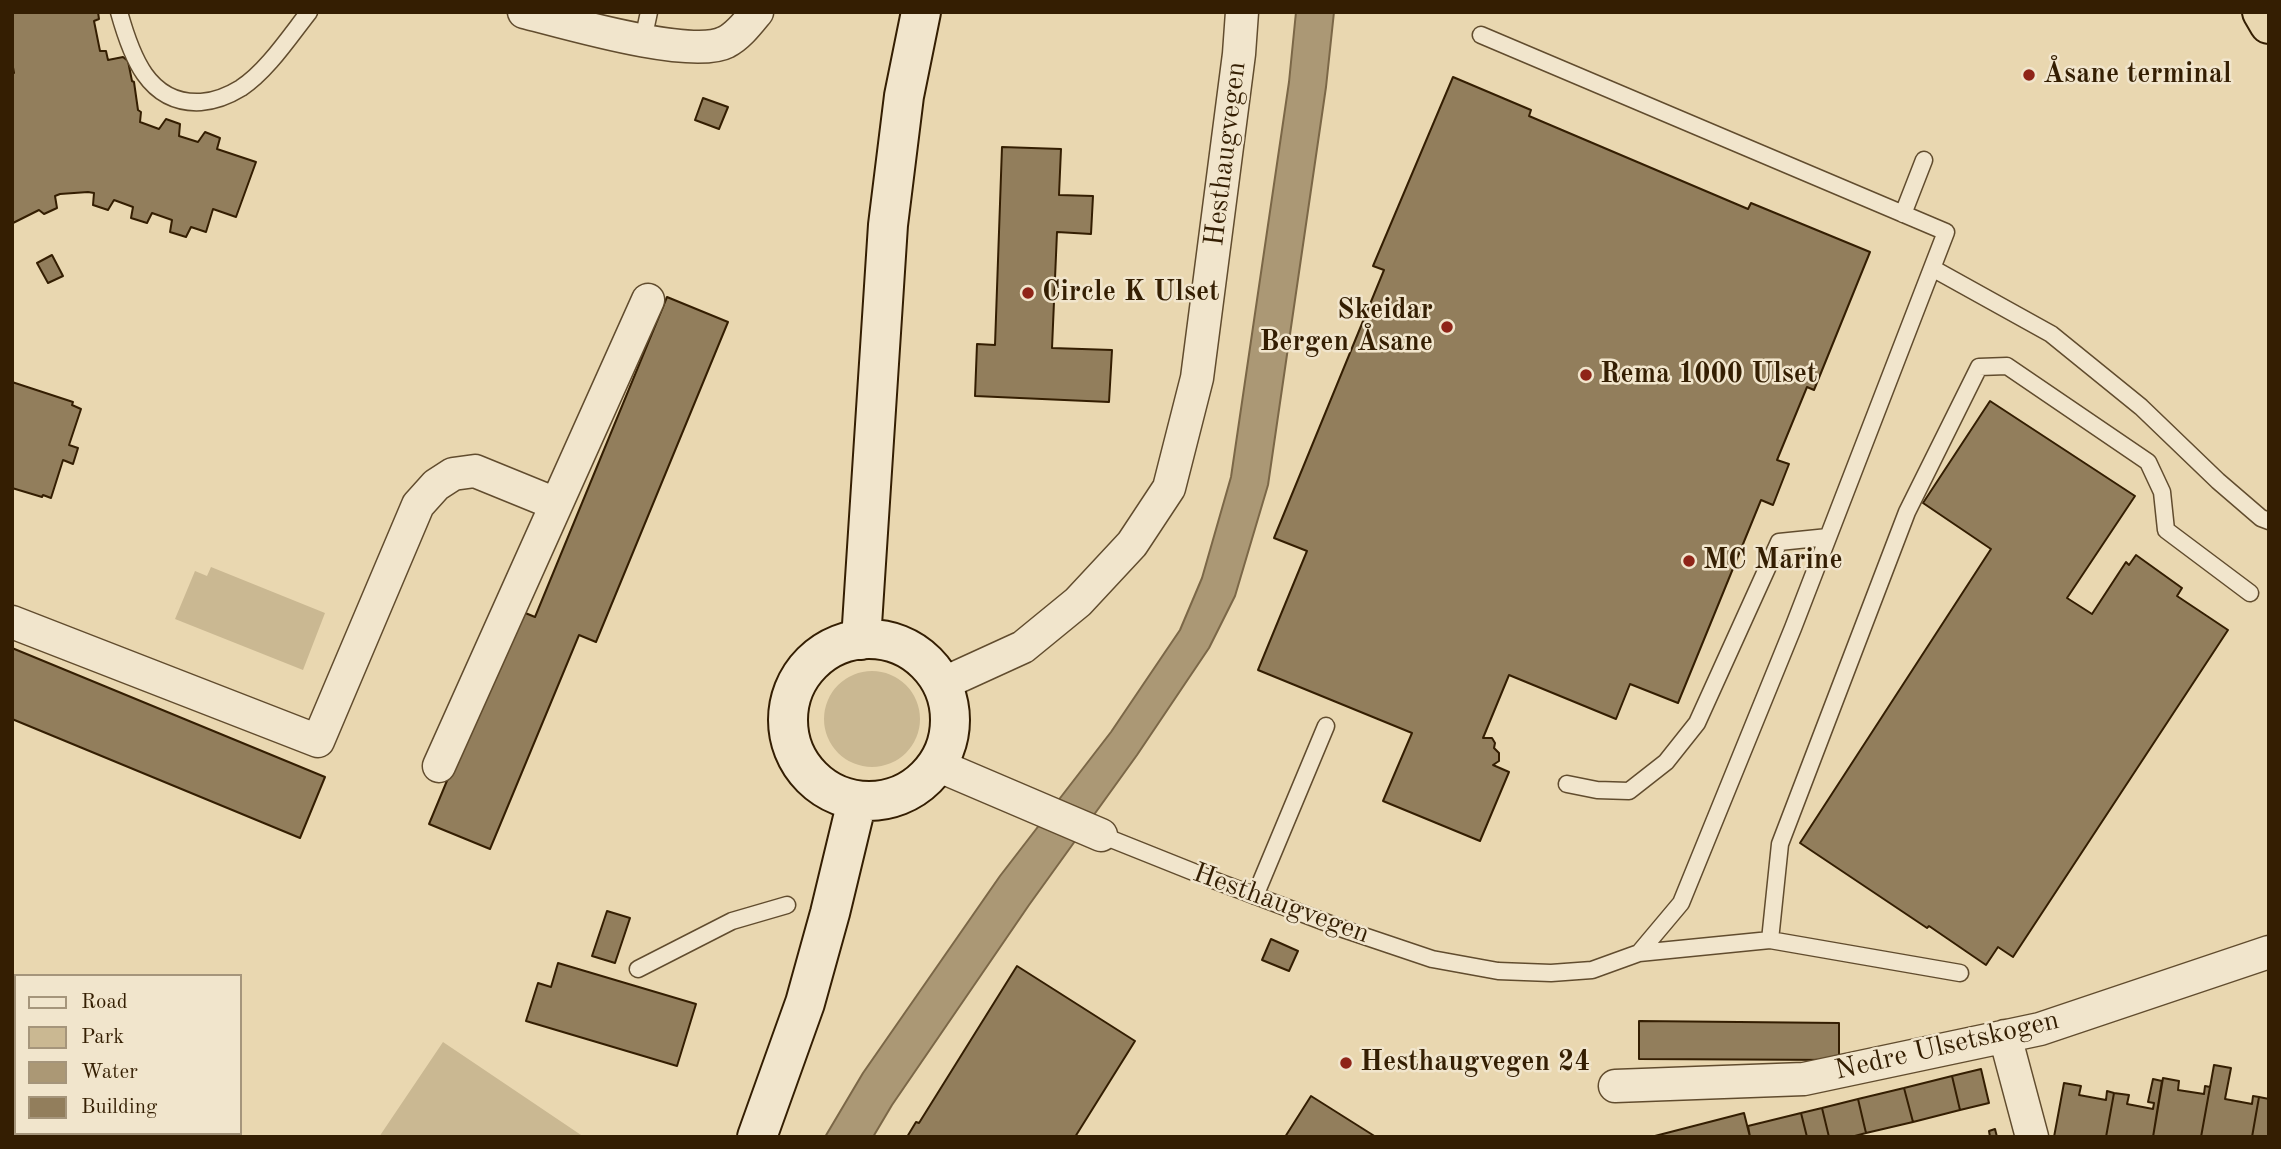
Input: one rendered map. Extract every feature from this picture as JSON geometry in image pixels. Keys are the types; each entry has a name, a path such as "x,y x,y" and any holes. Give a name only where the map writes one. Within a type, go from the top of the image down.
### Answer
{"highway":[{"path":"2262,12 2269,24"}],"main road":[{"path":"861,640 888,225 904,96 921,12"},
{"path":"874,639 894,642 909,649 934,670 942,684 950,711 948,739 937,765 921,783 900,796 857,801 827,790 807,774 794,752 788,728 790,703 798,680 814,660 835,646 874,639"},
{"path":"757,1137 805,1003 857,801"}],"street":[{"path":"524,12 646,26 688,48 711,48 726,42 757,12"},
{"name":"Hesthaugvegen","path":"942,684 1023,648 1078,602 1132,544 1169,488 1197,378 1239,54 1242,12"},
{"path":"439,766 648,300"},
{"path":"12,622 318,741 418,505 436,485 453,474 475,471 556,504"},
{"name":"Hesthaugvegen","path":"937,765 1101,835"},
{"name":"Nedre Ulsetskogen","path":"1615,1086 1804,1079 2040,1028 2269,951"},
{"path":"2004,1036 2032,1137"}],"lane":[{"path":"119,12 127,41 145,76 156,89 187,103 217,101 243,86 269,61 309,12"},
{"path":"1481,35 1946,232 1793,628 1681,903 1639,953"},
{"path":"1903,214 1924,160"},
{"path":"1932,268 2051,334 2141,407 2218,481 2261,518 2269,521"},
{"path":"1770,940 1780,844 1907,512 1979,367 2007,366 2148,462 2162,492 2166,530 2250,593"},
{"path":"1567,784 1597,790 1629,791 1666,762 1697,723 1779,542 1828,537"},
{"path":"1255,896 1326,726"},
{"name":"Hesthaugvegen","path":"1101,835 1255,896 1432,959 1498,971 1551,973 1592,970 1639,953 1770,940 1960,972"},
{"path":"638,968 732,921 787,905"}],"green space":[{"path":"211,567 325,613 303,670 175,619 195,571 207,576"},
{"path":"872,671 890,675 906,685 916,701 920,719 916,737 906,753 890,763 872,767 854,763 838,753 828,737 824,719 828,701 838,685 854,675"},
{"path":"443,1042 584,1137 379,1137"}],"water":[{"path":"1296,12 1334,12 1326,87 1268,485 1235,596 1209,648 1137,755 1029,905 873,1137 825,1137 863,1073 1000,876 1111,732 1180,630 1202,578 1231,477 1289,82"}],"building":[{"path":"12,12 98,12 99,19 94,21 100,51 106,51 108,60 123,57 128,61 138,110 141,112 140,122 159,129 166,119 180,124 179,136 198,142 205,132 220,138 217,149 256,162 236,217 213,209 206,232 191,227 186,237 170,232 172,220 152,213 147,223 131,218 133,207 114,200 108,210 93,205 94,193 88,192 55,196 57,208 44,214 39,210 13,223 12,230"},
{"path":"1453,77 1531,110 1529,116 1748,209 1751,203 1870,252 1814,390 1807,387 1777,460 1789,464 1773,505 1761,500 1678,703 1630,684 1616,719 1509,675 1483,738 1492,738 1494,748 1499,753 1499,761 1493,765 1509,772 1480,841 1383,801 1412,733 1258,670 1307,551 1274,538 1384,270 1373,266"},
{"path":"703,98 728,107 719,129 695,120"},
{"path":"1002,147 1061,149 1059,195 1093,196 1091,234 1057,232 1052,348 1112,350 1109,402 975,396 977,344 995,345"},
{"path":"52,255 63,276 48,283 37,263"},
{"path":"667,297 728,322 596,642 579,635 490,849 429,824 518,610 535,617"},
{"path":"12,382 73,402 72,405 81,409 69,445 78,448 73,464 63,460 51,498 12,488"},
{"path":"1990,401 2135,496 2067,598 2092,614 2126,562 2129,565 2136,555 2182,588 2177,596 2228,630 2013,957 1998,947 1986,965 1800,843 1991,549 1923,503"},
{"path":"12,648 325,777 300,838 12,719"},
{"path":"607,911 630,918 615,963 592,956"},
{"path":"1271,939 1298,951 1289,971 1262,960"},
{"path":"558,963 696,1004 677,1066 526,1021 538,983 551,987"},
{"path":"1017,966 1135,1041 1075,1137 907,1137 916,1122 919,1123"},
{"path":"1639,1021 1839,1023 1839,1060 1639,1059"},
{"path":"2214,1065 2231,1068 2225,1099 2252,1104 2253,1096 2259,1097 2252,1137 2201,1137"},
{"path":"1981,1069 1989,1103 1960,1110 1952,1076"},
{"path":"1952,1076 1960,1110 1913,1122 1904,1088"},
{"path":"2163,1078 2179,1081 2178,1090 2204,1094 2205,1086 2210,1087 2201,1137 2153,1137"},
{"path":"2153,1079 2162,1081 2153,1137 2106,1137 2114,1093 2129,1095 2127,1104 2153,1109 2154,1103 2148,1102"},
{"path":"2064,1083 2081,1086 2079,1095 2106,1100 2107,1091 2114,1093 2106,1137 2054,1137"},
{"path":"1904,1088 1913,1122 1866,1133 1858,1099"},
{"path":"1311,1096 1376,1137 1285,1137"},
{"path":"2259,1097 2269,1099 2269,1137 2252,1137"},
{"path":"1858,1099 1866,1133 1851,1137 1829,1137 1822,1108"},
{"path":"1822,1108 1829,1137 1807,1137 1801,1113"},
{"path":"1744,1113 1750,1137 1651,1137"},
{"path":"1801,1113 1807,1137 1750,1137 1748,1126"},
{"path":"1995,1129 1997,1137 1990,1137 1989,1131"}],"place":[{"name":"Åsane terminal","path":"2029,75"},
{"name":"Circle K Ulset","path":"1028,293"},
{"name":"Skeidar Bergen Åsane","path":"1447,327"},
{"name":"Rema 1000 Ulset","path":"1586,375"},
{"name":"MC Marine","path":"1689,561"},
{"name":"Hesthaugvegen 24","path":"1346,1063"}]}
